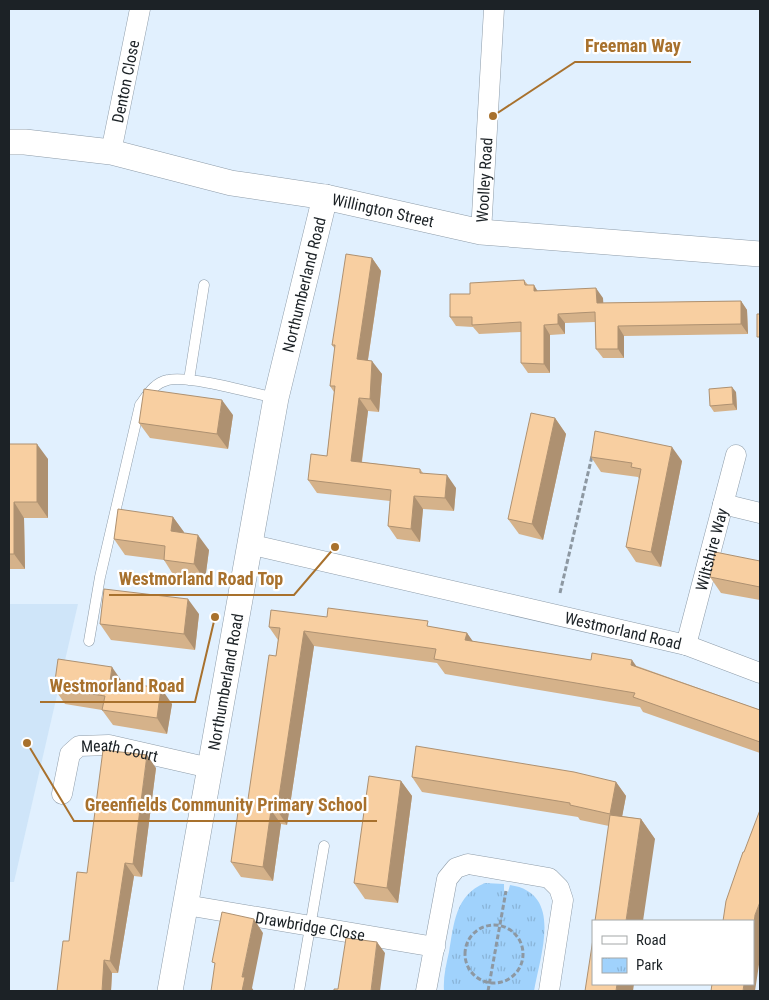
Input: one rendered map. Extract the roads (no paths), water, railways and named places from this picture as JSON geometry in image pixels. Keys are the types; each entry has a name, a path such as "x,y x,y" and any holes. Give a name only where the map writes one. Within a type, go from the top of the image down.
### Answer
{"street":[{"name":"Denton Close","path":"111,152 140,9"},
{"name":"Woolley Road","path":"481,232 494,9"},
{"name":"Willington Street","path":"9,142 25,142 111,152 231,183 325,197 481,232 760,254"},
{"name":"Northumberland Road","path":"170,991 276,398 325,197"},
{"name":"Wiltshire Way","path":"686,645 736,455"},
{"path":"723,504 760,512"},
{"name":"Westmorland Road","path":"250,544 686,645 760,673"},
{"name":"Meath Court","path":"62,794 70,754 79,746 109,745 210,768"},
{"path":"426,991 447,879 456,868 468,864 549,878 559,888 563,900 549,991"},
{"name":"Drawbridge Close","path":"186,906 435,948"}],"lane":[{"path":"189,380 204,285"},
{"path":"89,641 100,577 140,405 152,387 168,380 189,380 276,398"},
{"path":"299,991 324,846"}],"place":[{"name":"Freeman Way","path":"493,116"},
{"name":"Westmorland Road Top","path":"335,547"},
{"name":"Westmorland Road","path":"215,617"},
{"name":"Greenfields Community Primary School","path":"27,743"}]}
